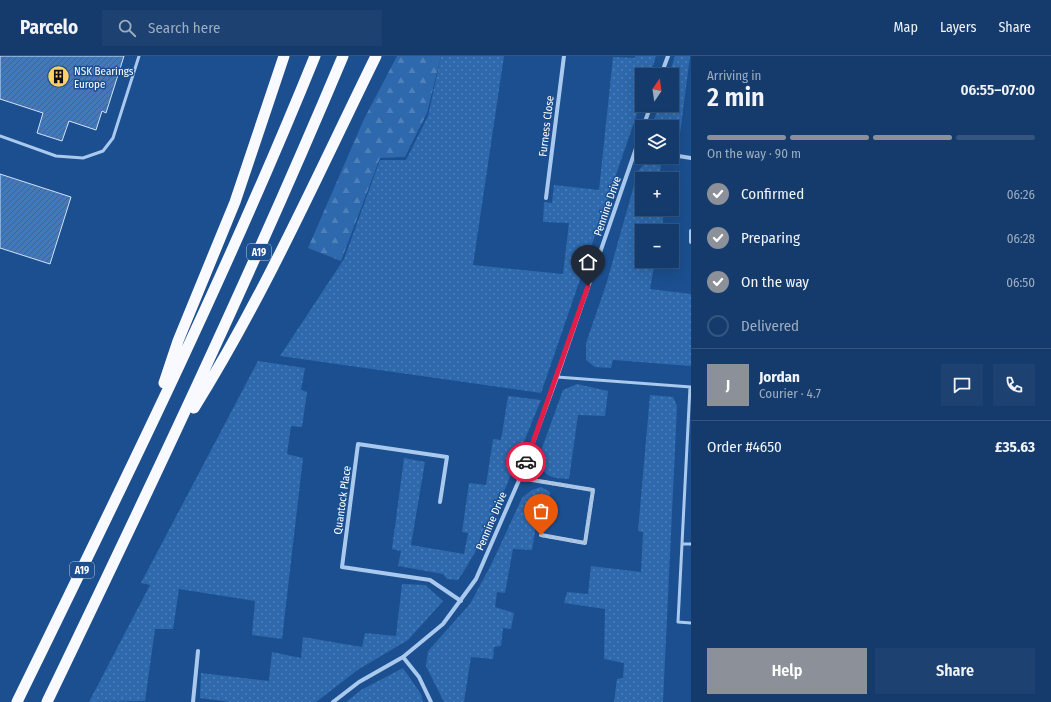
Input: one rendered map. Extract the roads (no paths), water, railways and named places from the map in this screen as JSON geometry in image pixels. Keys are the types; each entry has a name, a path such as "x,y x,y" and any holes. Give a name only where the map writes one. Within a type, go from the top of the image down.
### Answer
{"highway":[{"path":"146,437 178,341 235,202 284,56"},
{"name":"A19","path":"17,702 146,437 288,124 315,56"},
{"name":"A19","path":"47,702 170,446 256,259 343,56"},
{"path":"170,446 224,360 248,316 376,56"}],"street":[{"name":"Furness Close","path":"546,198 564,56"},
{"path":"664,68 668,56"},
{"name":"Pennine Drive","path":"333,702 359,682 403,657 443,624 476,579 520,478 557,377 635,151"},
{"path":"679,157 691,158"},
{"path":"691,231 691,242"},
{"name":"Quantock Place","path":"440,502 447,457 358,444 342,566 430,580 461,601"},
{"path":"520,478 593,490 585,543 541,535"},
{"path":"193,702 198,651"},
{"path":"403,657 418,677 431,702"}],"lane":[{"path":"0,136 56,156 83,158 103,150 113,138 139,56"},
{"path":"557,377 691,387 678,622 691,623"},
{"path":"682,544 691,544"}],"place":[{"name":"NSK Bearings Europe","path":"59,77"}]}
